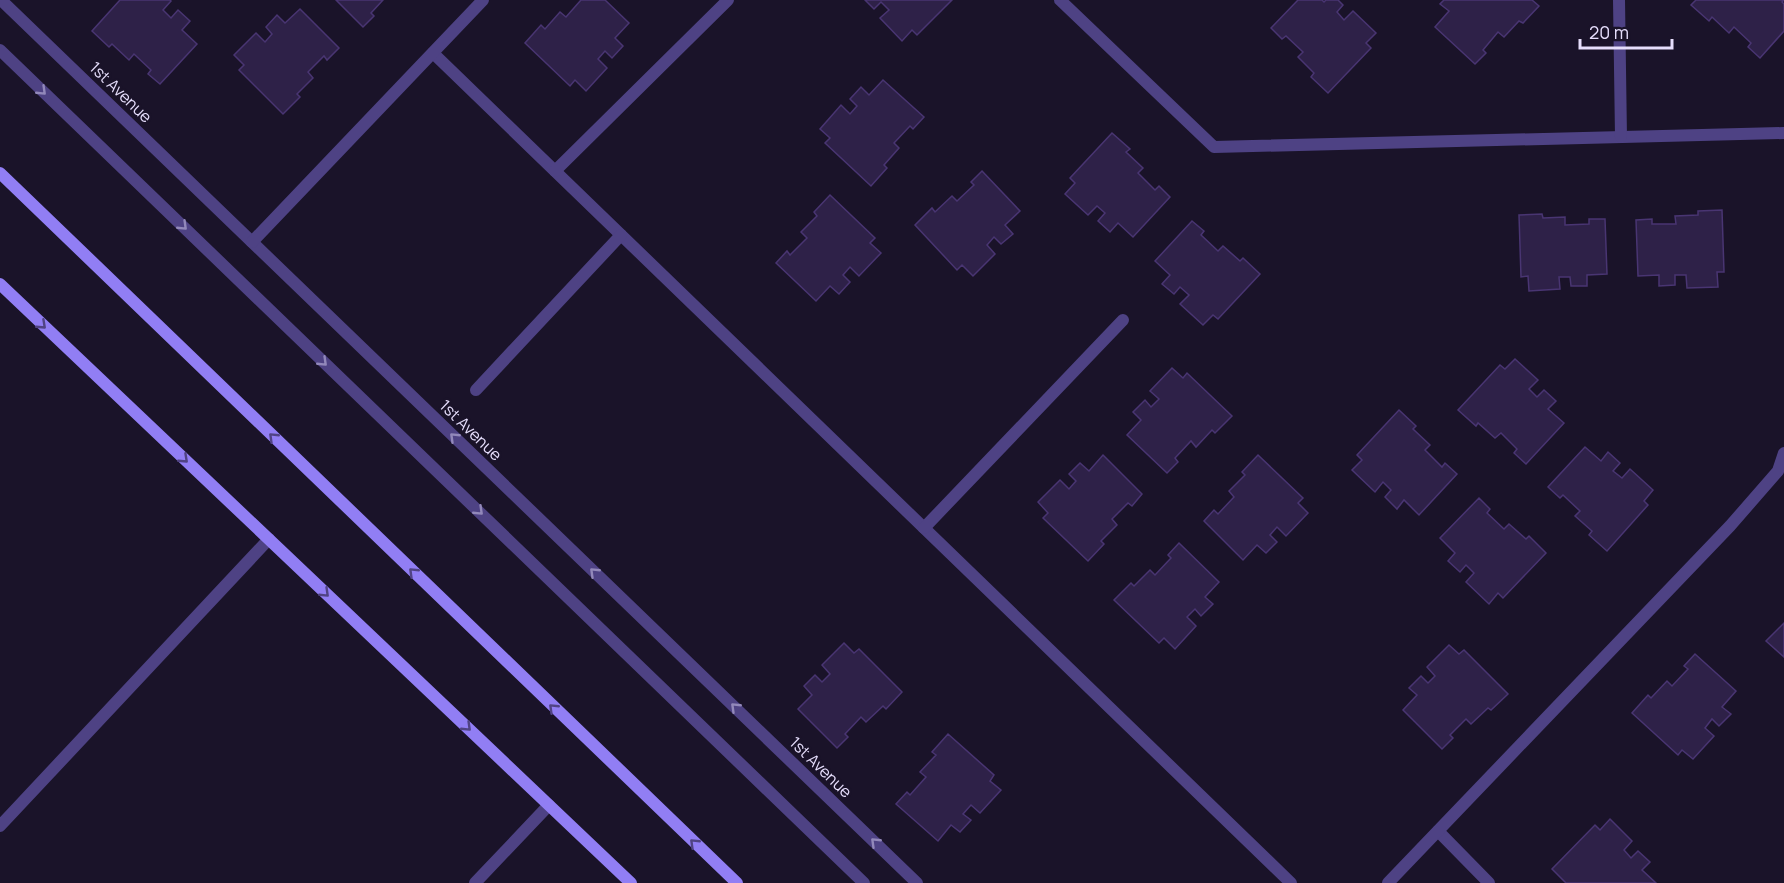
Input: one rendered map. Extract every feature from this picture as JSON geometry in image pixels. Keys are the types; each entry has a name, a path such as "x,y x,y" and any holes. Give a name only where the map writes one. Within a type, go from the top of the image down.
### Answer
{"main road":[{"path":"0,173 737,883"},
{"path":"0,285 631,883"}],"street":[{"name":"1st Avenue","path":"1,0 918,883"},
{"path":"252,242 483,0"},
{"path":"555,171 728,0"},
{"path":"1060,0 1214,147 1784,133"},
{"path":"1619,0 1621,137"},
{"path":"0,50 864,883"},
{"path":"433,53 1291,883"},
{"path":"476,390 621,235"},
{"path":"924,528 1123,320"},
{"path":"1388,883 1730,526 1778,471 1784,453"},
{"path":"0,826 269,539"},
{"path":"475,883 549,805"},
{"path":"1438,831 1489,883"}],"building":[{"path":"120,0 170,0 163,10 171,18 178,10 190,21 182,30 197,44 160,84 148,74 151,70 134,54 129,60 112,44 109,47 92,31"},
{"path":"336,0 383,0 371,13 374,16 363,27"},
{"path":"581,0 605,0 629,23 615,38 623,46 612,58 605,51 598,59 607,68 586,91 575,80 570,86 525,43 541,25 545,29 560,12 566,17"},
{"path":"865,0 952,0 917,35 912,30 902,41 880,18 889,10 881,2 874,9"},
{"path":"1298,0 1322,0 1324,2 1338,0 1343,5 1337,12 1344,20 1353,11 1376,33 1366,43 1371,48 1328,93 1311,77 1314,73 1298,57 1303,52 1286,36 1282,39 1271,28"},
{"path":"1444,0 1532,0 1539,6 1523,23 1519,21 1504,37 1498,32 1483,50 1486,53 1475,64 1435,27 1449,11 1440,4"},
{"path":"1696,0 1784,0 1782,2 1784,4 1784,31 1760,58 1748,47 1751,43 1734,27 1729,33 1712,17 1709,21 1691,5"},
{"path":"300,9 339,48 327,60 324,56 308,72 313,78 297,94 300,97 283,114 239,70 244,65 234,55 256,33 265,42 272,34 266,27 277,15 285,23"},
{"path":"883,80 924,117 913,129 910,126 894,143 899,148 884,165 887,168 871,186 825,143 830,138 820,129 841,105 850,114 857,106 850,99 861,87 869,95"},
{"path":"1112,133 1130,149 1126,152 1143,168 1138,173 1155,190 1159,186 1170,197 1133,237 1118,223 1110,232 1098,221 1105,213 1097,206 1088,215 1065,194 1075,183 1070,178"},
{"path":"982,171 1020,211 1005,225 1013,234 1001,244 994,237 987,245 995,254 973,276 962,265 957,270 915,225 932,208 935,212 952,196 957,201 974,185 971,182"},
{"path":"830,195 875,238 870,243 881,253 859,276 850,267 843,275 850,282 839,294 830,286 816,301 776,263 787,251 790,255 807,238 801,232 817,216 814,212"},
{"path":"1722,210 1724,272 1717,272 1718,287 1687,288 1686,275 1675,275 1675,285 1659,286 1659,275 1638,276 1636,220 1652,219 1652,224 1676,224 1675,216 1698,215 1698,211"},
{"path":"1542,214 1543,218 1565,217 1565,225 1589,224 1589,219 1605,219 1607,274 1587,275 1587,286 1571,286 1570,277 1559,277 1560,289 1529,291 1528,276 1521,277 1519,215"},
{"path":"1192,221 1204,231 1201,235 1218,251 1223,246 1240,261 1243,258 1260,274 1218,319 1213,315 1203,325 1180,304 1189,295 1180,287 1174,294 1162,284 1170,275 1155,261"},
{"path":"1515,359 1538,380 1529,389 1537,397 1544,390 1556,401 1548,409 1564,423 1526,464 1514,453 1517,449 1501,433 1495,438 1478,423 1476,426 1458,410 1500,365 1505,369"},
{"path":"1172,368 1183,378 1187,373 1232,416 1215,433 1212,430 1196,447 1191,441 1175,458 1178,462 1167,473 1127,435 1141,420 1133,412 1145,400 1151,407 1159,399 1150,391"},
{"path":"1399,410 1416,426 1413,429 1430,445 1425,450 1442,467 1445,463 1457,474 1419,515 1404,500 1397,509 1385,497 1391,490 1383,482 1375,492 1352,470 1362,460 1357,455"},
{"path":"1585,447 1601,461 1608,452 1620,463 1613,471 1622,478 1630,469 1653,490 1644,501 1648,505 1607,551 1589,535 1592,531 1575,516 1580,511 1563,495 1560,498 1548,487"},
{"path":"1103,455 1142,494 1132,506 1128,503 1112,519 1117,525 1101,541 1104,544 1088,561 1043,518 1048,513 1038,502 1060,480 1069,489 1076,481 1069,474 1080,463 1089,471"},
{"path":"1258,455 1303,498 1298,503 1308,513 1286,536 1277,527 1270,535 1277,542 1266,553 1257,545 1243,560 1204,521 1214,510 1218,514 1234,497 1229,491 1245,475 1242,472"},
{"path":"1479,498 1490,509 1487,513 1504,529 1509,524 1526,539 1529,536 1546,553 1503,598 1498,593 1489,604 1466,582 1474,573 1466,565 1460,572 1448,561 1455,553 1440,538"},
{"path":"1179,543 1219,582 1205,597 1213,604 1201,616 1195,609 1187,617 1196,626 1175,649 1164,638 1159,643 1114,600 1131,583 1134,586 1150,570 1155,575 1171,558 1168,555"},
{"path":"1784,623 1784,657 1766,641"},
{"path":"844,643 854,653 859,649 902,692 886,709 883,706 866,722 861,717 845,734 848,737 837,748 798,709 812,695 804,686 815,675 822,682 830,674 822,665"},
{"path":"1449,645 1459,654 1464,650 1508,694 1471,724 1466,719 1450,735 1453,738 1442,749 1403,710 1417,695 1409,688 1421,676 1428,683 1435,676 1427,667"},
{"path":"1695,654 1736,691 1722,707 1731,714 1719,726 1712,719 1705,728 1714,736 1693,759 1682,750 1678,755 1632,713 1648,695 1651,698 1667,681 1672,686 1688,669 1684,666"},
{"path":"948,734 994,775 990,781 1001,790 980,813 971,805 963,814 971,820 960,832 951,825 938,841 896,804 907,792 910,795 926,777 920,772 936,755 932,752"},
{"path":"1610,819 1632,841 1624,850 1631,858 1638,851 1650,862 1642,870 1656,883 1566,883 1552,869 1595,825 1600,830"}]}
